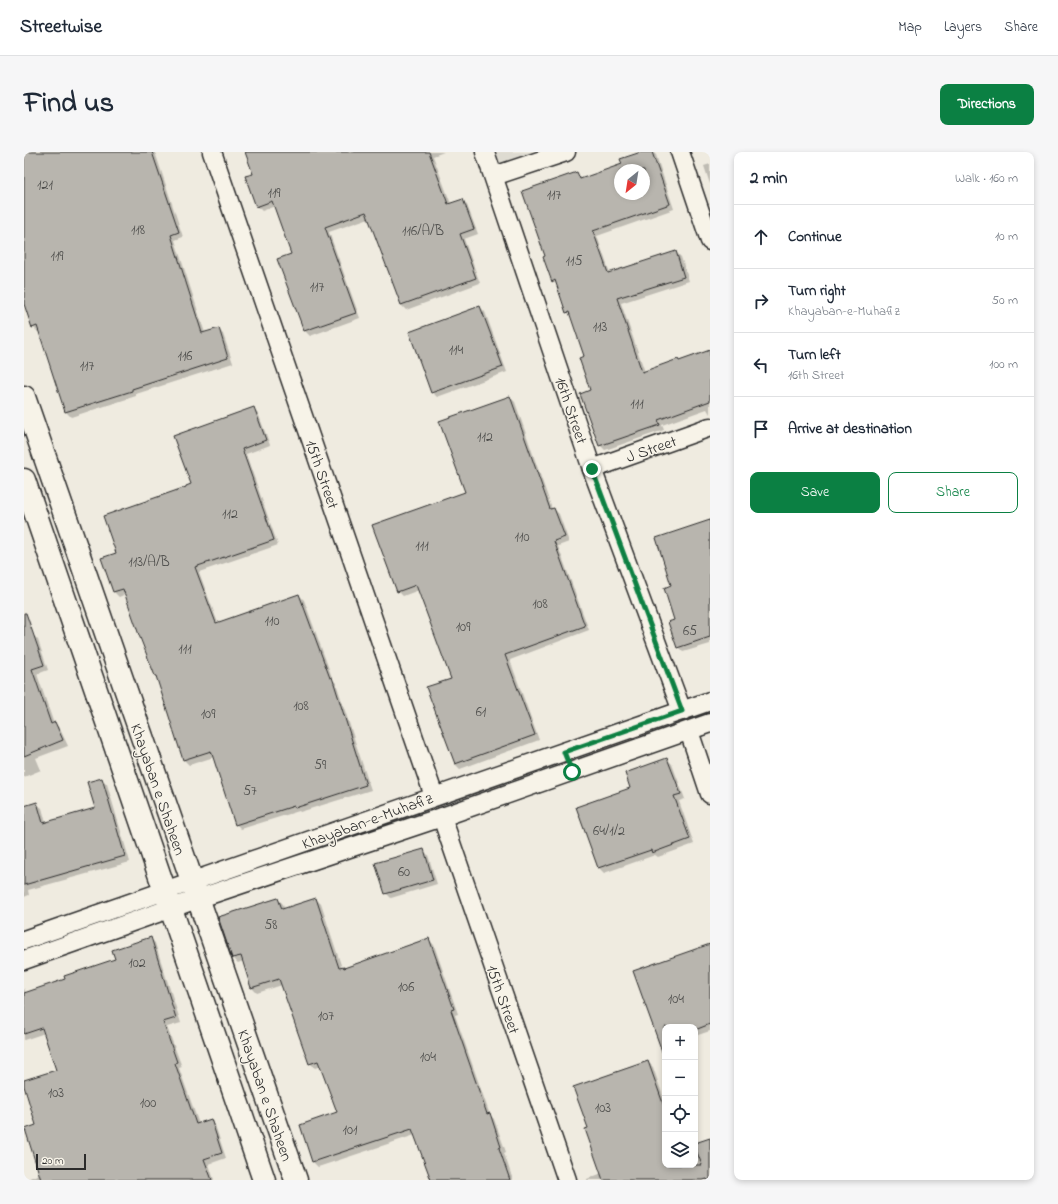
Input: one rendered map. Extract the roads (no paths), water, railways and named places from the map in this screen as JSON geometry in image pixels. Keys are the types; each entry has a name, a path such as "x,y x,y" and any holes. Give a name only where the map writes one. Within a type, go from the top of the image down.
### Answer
{"main road":[{"name":"Khayaban e Shaheen","path":"24,397 296,1180"},
{"name":"Khayaban e Shaheen","path":"24,480 264,1180"}],"street":[{"name":"15th Street","path":"212,152 434,796"},
{"name":"16th Street","path":"485,152 592,469 682,711"},
{"path":"680,152 710,241"},
{"path":"494,176 562,153"},
{"name":"J Street","path":"592,469 710,427"},
{"name":"Khayaban-e-Muhafiz","path":"195,891 434,796 710,701"},
{"name":"Khayaban-e-Muhafiz","path":"24,940 168,900 442,818 710,723"},
{"path":"689,731 710,794"},
{"path":"564,752 572,772"},
{"name":"15th Street","path":"442,818 567,1180"},
{"name":"Khayaban-e-Muhafiz","path":"24,960 168,900"}]}
